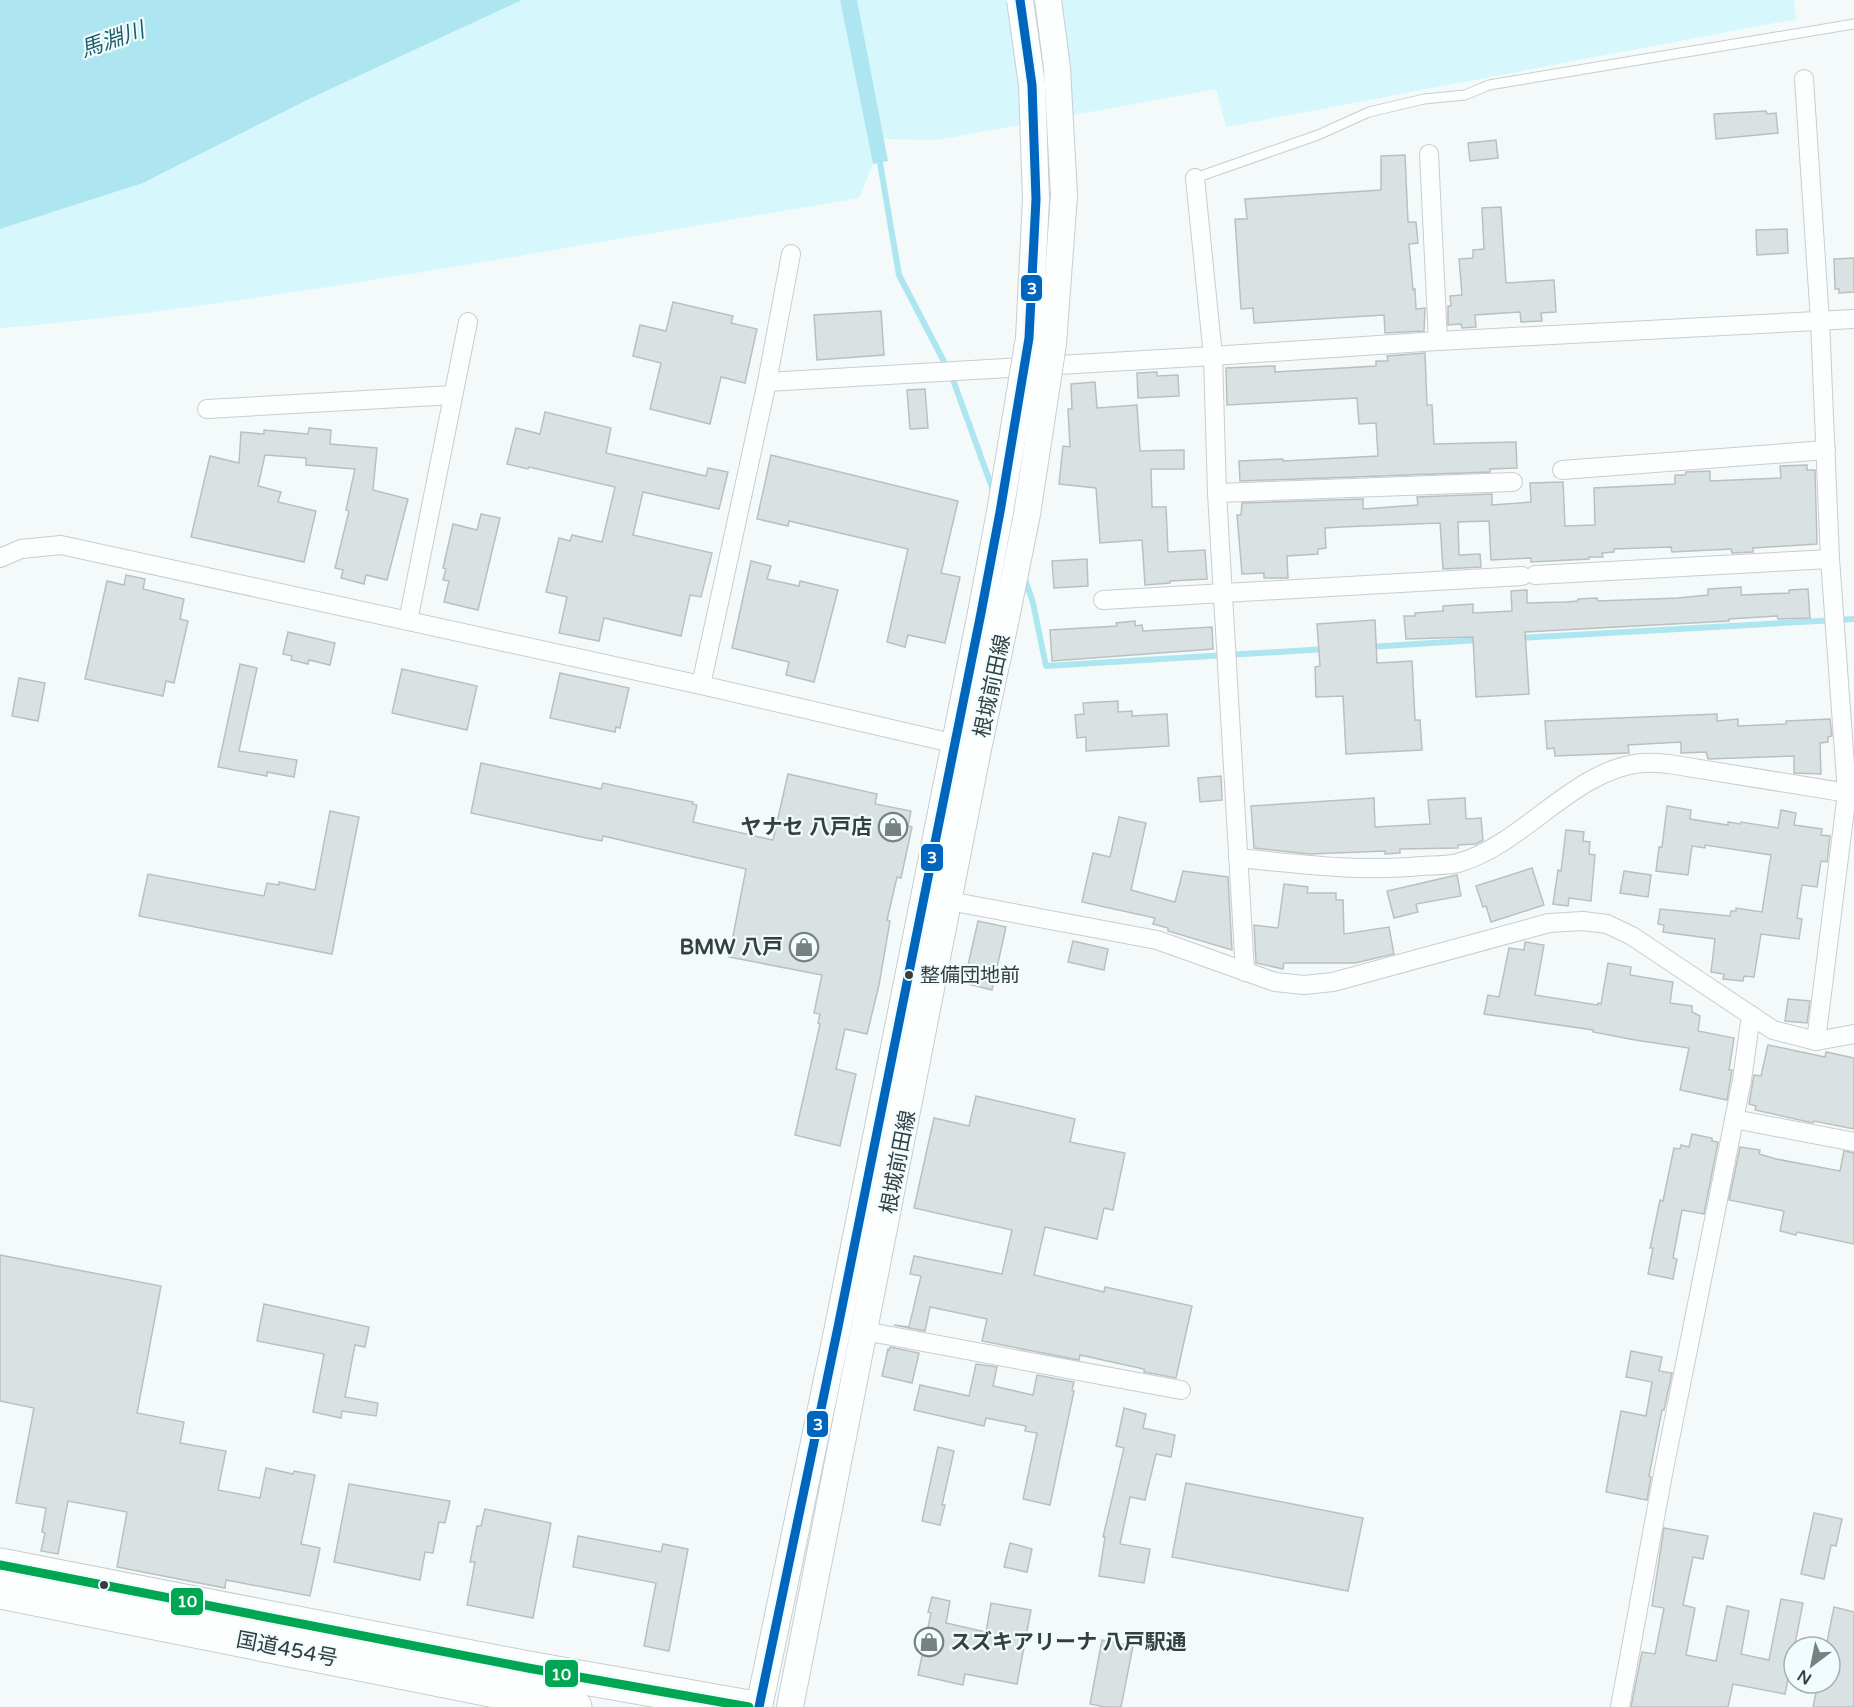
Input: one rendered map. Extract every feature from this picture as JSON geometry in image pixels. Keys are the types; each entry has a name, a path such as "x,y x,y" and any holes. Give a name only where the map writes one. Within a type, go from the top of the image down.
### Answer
{"highway":[{"name":"国道454号","path":"0,1565 516,1666 749,1707"},
{"name":"国道454号","path":"0,1592 574,1707"}],"street":[{"name":"根城前田線","path":"790,1707 949,901 981,614 1029,338 1036,200 1032,85 1020,0"},
{"name":"根城前田線","path":"759,1707 838,1327 967,746 1006,618 1027,514 1053,344 1063,207 1057,68 1048,0"},
{"path":"1804,80 1821,321 1830,559 1850,794 1816,1041"},
{"path":"1429,154 1438,341"},
{"path":"1195,177 1213,356 1217,493 1245,972"},
{"path":"701,685 767,382 791,254"},
{"path":"767,382 1438,341 1854,319"},
{"path":"408,621 468,322"},
{"path":"207,410 453,395"},
{"path":"1562,470 1826,450"},
{"path":"1217,493 1513,482"},
{"path":"0,558 21,549 61,545 701,685 967,746"},
{"path":"1103,600 1830,559"},
{"path":"1238,858 1325,867 1389,869 1457,863 1492,848 1587,783 1612,770 1641,763 1669,764 1850,794"},
{"path":"949,901 1157,940 1275,982 1304,985 1333,982 1549,923 1583,921 1607,924 1632,936 1773,1030 1816,1041 1854,1034"},
{"path":"1620,1707 1663,1474 1734,1119 1751,1015"},
{"path":"1734,1119 1854,1142"},
{"path":"864,1331 1181,1390"}],"lane":[{"path":"1195,177 1308,138 1369,112 1424,99 1465,95 1489,85 1854,24"}],"shaded area":[{"path":"522,0 840,0 873,164 859,198 341,285 128,315 0,328 0,229 143,183 311,98"},
{"path":"857,0 1794,0 1796,19 1226,127 1216,89 937,140 883,139"}],"water":[{"name":"馬淵川","path":"0,0 522,0 311,98 143,183 0,229"},
{"path":"840,0 857,0 888,161 873,164"}],"building":[{"path":"1766,111 1767,114 1776,113 1778,133 1716,139 1714,114"},
{"path":"1496,140 1498,158 1470,161 1468,143"},
{"path":"1405,155 1408,222 1416,222 1418,243 1409,244 1413,290 1415,289 1416,309 1425,308 1424,331 1385,333 1384,315 1254,323 1253,308 1241,309 1235,219 1247,219 1245,199 1381,190 1381,156"},
{"path":"1501,207 1506,283 1554,280 1556,312 1541,313 1542,321 1521,322 1520,312 1475,315 1476,327 1462,328 1461,324 1448,325 1450,296 1462,295 1459,259 1473,258 1473,250 1484,249 1482,208"},
{"path":"1787,229 1788,253 1757,255 1756,230"},
{"path":"1854,258 1854,292 1839,293 1839,289 1835,289 1834,259"},
{"path":"673,302 733,316 731,323 757,329 745,383 721,377 710,424 650,409 661,363 633,356 640,325 666,331"},
{"path":"881,311 884,355 817,360 814,315"},
{"path":"1425,353 1427,405 1432,405 1434,444 1516,442 1517,468 1490,469 1490,472 1240,481 1239,461 1378,456 1376,423 1359,424 1357,398 1227,405 1226,368 1275,366 1275,372 1376,366 1376,361 1388,361 1387,356"},
{"path":"1157,372 1157,376 1178,375 1179,396 1138,398 1137,373"},
{"path":"1095,382 1097,408 1137,405 1140,451 1184,450 1184,469 1151,469 1152,507 1166,507 1168,552 1205,550 1207,579 1145,585 1142,540 1100,543 1096,488 1059,484 1063,446 1070,447 1068,409 1072,409 1071,384"},
{"path":"925,389 928,428 910,429 907,390"},
{"path":"545,412 611,428 606,453 706,476 708,468 728,472 719,509 643,492 633,535 712,553 701,597 690,595 681,636 604,618 599,641 559,633 567,597 546,592 559,538 570,541 572,535 602,542 615,487 507,464 516,428 540,434"},
{"path":"309,428 331,430 330,444 377,448 373,490 408,499 387,580 366,575 364,584 341,578 343,570 335,568 349,511 346,510 355,469 306,465 306,458 265,455 258,486 281,492 278,502 316,511 304,562 191,537 210,456 239,463 241,432 264,434 264,430 308,434"},
{"path":"771,455 958,501 941,573 960,577 945,643 908,635 905,647 887,642 908,549 789,521 788,526 757,519"},
{"path":"1807,465 1807,470 1815,470 1817,544 1753,548 1753,552 1732,553 1731,549 1672,552 1671,547 1614,549 1614,552 1602,553 1603,557 1589,557 1589,559 1531,562 1531,558 1491,560 1489,521 1458,522 1459,555 1480,554 1481,567 1443,569 1440,523 1341,527 1325,528 1326,548 1318,549 1318,554 1287,556 1288,578 1264,578 1264,573 1242,574 1237,515 1241,515 1242,503 1363,499 1363,509 1418,505 1417,497 1492,494 1492,505 1531,502 1530,483 1563,482 1565,526 1595,525 1594,488 1675,484 1675,475 1685,475 1686,472 1710,471 1710,481 1781,478 1780,466"},
{"path":"481,514 500,518 478,610 444,602 449,581 443,580 446,569 443,568 453,524 477,530"},
{"path":"1087,559 1088,586 1054,588 1052,561"},
{"path":"751,561 771,566 767,579 799,586 800,581 838,590 814,682 786,675 789,662 732,648"},
{"path":"126,575 145,579 143,589 184,599 180,619 188,621 174,683 166,681 163,696 85,679 107,581 124,585"},
{"path":"1741,587 1741,595 1789,593 1789,590 1808,589 1810,618 1778,619 1777,616 1729,619 1729,621 1525,632 1529,694 1476,697 1473,637 1406,639 1404,616 1443,611 1443,606 1473,604 1473,613 1512,611 1511,591 1527,590 1527,603 1597,598 1598,601 1678,598 1708,595 1708,589"},
{"path":"1375,620 1377,663 1412,661 1415,720 1420,720 1422,750 1346,754 1343,696 1316,697 1315,667 1320,666 1317,624"},
{"path":"1135,621 1135,626 1142,625 1143,631 1212,627 1213,649 1052,661 1050,630 1117,626 1116,623"},
{"path":"288,632 335,643 330,665 309,660 308,664 291,660 292,656 283,654"},
{"path":"240,664 257,668 239,751 297,760 294,777 267,772 267,776 218,767"},
{"path":"402,669 477,686 467,730 392,713"},
{"path":"560,673 629,688 620,728 616,727 615,732 550,718"},
{"path":"19,678 45,683 38,721 12,716"},
{"path":"1118,701 1118,712 1132,711 1132,716 1167,714 1169,746 1086,751 1086,737 1077,738 1075,715 1084,714 1083,703"},
{"path":"1717,714 1717,721 1738,719 1738,726 1830,719 1832,736 1828,737 1828,742 1820,743 1821,774 1794,773 1794,756 1708,759 1706,752 1681,753 1681,742 1628,745 1629,753 1555,756 1554,748 1547,749 1545,721"},
{"path":"481,763 601,789 603,783 693,802 692,804 697,805 693,822 773,840 788,774 877,794 875,804 911,811 908,826 912,827 901,878 897,877 887,920 890,921 879,985 867,1034 845,1029 836,1069 856,1074 840,1146 795,1135 820,1024 818,1023 820,1014 814,1013 822,975 729,957 746,869 603,836 602,841 471,813"},
{"path":"1221,776 1222,800 1200,802 1198,778"},
{"path":"1374,798 1375,827 1430,824 1428,800 1465,798 1466,819 1481,818 1483,840 1476,844 1458,845 1458,848 1400,849 1400,853 1385,854 1385,851 1309,854 1254,848 1251,806"},
{"path":"1667,806 1691,810 1690,819 1728,825 1728,822 1740,824 1741,822 1778,828 1781,810 1796,813 1794,825 1822,829 1821,835 1830,836 1827,862 1821,861 1817,887 1802,885 1797,918 1802,919 1799,939 1761,934 1754,977 1744,976 1743,981 1723,979 1724,974 1711,972 1715,939 1663,932 1664,925 1658,924 1660,909 1730,916 1731,911 1736,911 1736,908 1762,912 1771,855 1705,845 1705,848 1692,846 1688,875 1656,871 1659,847 1662,847"},
{"path":"330,811 359,817 332,954 139,916 148,874 264,896 267,883 279,885 279,882 315,890"},
{"path":"1119,817 1146,823 1131,890 1175,902 1183,871 1228,877 1232,950 1168,931 1168,928 1153,924 1155,918 1082,902 1093,853 1110,857"},
{"path":"1566,830 1584,832 1583,841 1590,842 1589,854 1595,855 1591,901 1569,898 1568,906 1553,904 1558,870 1561,871"},
{"path":"1532,868 1544,905 1491,922 1476,886"},
{"path":"1624,871 1651,875 1648,897 1620,893"},
{"path":"1457,875 1461,896 1416,904 1418,912 1394,918 1387,891"},
{"path":"1284,884 1308,887 1307,893 1336,893 1336,900 1343,900 1344,934 1389,927 1394,954 1355,963 1284,963 1283,969 1256,963 1254,925 1278,928"},
{"path":"978,921 1006,927 992,990 964,983"},
{"path":"1073,941 1108,949 1104,970 1068,962"},
{"path":"1525,942 1544,945 1535,995 1601,1004 1608,963 1631,967 1630,975 1673,982 1670,1003 1692,1006 1692,1012 1700,1016 1698,1031 1734,1038 1727,1100 1680,1090 1689,1048 1635,1040 1593,1032 1593,1030 1484,1014 1488,995 1499,997 1509,948 1524,950"},
{"path":"1788,999 1810,1001 1807,1023 1785,1021"},
{"path":"1768,1045 1825,1057 1826,1052 1854,1058 1854,1129 1814,1121 1813,1123 1755,1110 1756,1106 1749,1104 1754,1075 1761,1076"},
{"path":"976,1096 1075,1119 1070,1142 1125,1153 1113,1210 1104,1208 1097,1239 1045,1227 1034,1275 1104,1292 1105,1287 1192,1306 1176,1378 1080,1355 1079,1360 982,1341 987,1319 930,1307 925,1331 894,1325 909,1327 921,1276 910,1274 914,1256 1002,1274 1012,1230 914,1208 934,1118 969,1126"},
{"path":"1692,1134 1712,1138 1712,1141 1718,1142 1704,1214 1682,1210 1673,1258 1677,1259 1673,1279 1648,1274 1653,1248 1650,1248 1674,1148 1680,1149 1681,1145 1689,1147"},
{"path":"1740,1147 1760,1150 1759,1154 1776,1159 1840,1171 1844,1151 1854,1153 1854,1244 1797,1232 1796,1235 1780,1231 1784,1211 1729,1200"},
{"path":"0,1255 161,1286 137,1413 184,1422 180,1443 226,1451 218,1490 260,1498 266,1468 293,1474 294,1471 315,1475 301,1544 320,1548 310,1596 226,1580 225,1588 117,1567 127,1512 68,1501 58,1554 41,1551 45,1533 42,1532 46,1508 16,1503 34,1408 0,1401"},
{"path":"264,1304 369,1327 365,1347 355,1345 345,1397 378,1403 376,1416 342,1411 341,1418 313,1412 324,1354 257,1341"},
{"path":"890,1347 919,1353 912,1383 882,1376"},
{"path":"1631,1351 1662,1357 1659,1371 1672,1373 1649,1476 1651,1477 1647,1500 1606,1492 1621,1411 1646,1416 1652,1382 1626,1377"},
{"path":"976,1364 997,1367 993,1386 1033,1395 1037,1375 1074,1382 1050,1505 1023,1499 1037,1433 1025,1431 1026,1426 986,1418 984,1426 914,1410 920,1385 969,1396"},
{"path":"1124,1408 1146,1414 1143,1428 1175,1435 1171,1457 1156,1454 1145,1500 1130,1497 1120,1544 1150,1549 1144,1583 1099,1576 1105,1537 1103,1537 1124,1448 1116,1446"},
{"path":"938,1447 954,1451 940,1525 922,1521"},
{"path":"1186,1483 1363,1518 1348,1591 1172,1557"},
{"path":"349,1484 450,1501 445,1523 439,1522 433,1553 425,1552 420,1580 334,1562"},
{"path":"485,1509 551,1523 533,1618 467,1605 475,1562 470,1562 477,1526 481,1526"},
{"path":"1814,1513 1842,1519 1836,1546 1831,1545 1824,1579 1801,1574"},
{"path":"1664,1528 1708,1536 1703,1559 1693,1557 1683,1605 1695,1608 1686,1655 1716,1661 1727,1606 1749,1611 1741,1654 1769,1660 1781,1599 1803,1603 1797,1635 1782,1635 1782,1693 1733,1684 1728,1707 1631,1707 1642,1652 1655,1654 1664,1608 1652,1606"},
{"path":"578,1536 661,1552 663,1544 688,1549 669,1651 644,1646 656,1583 573,1567"},
{"path":"1010,1543 1032,1549 1027,1572 1004,1567"},
{"path":"932,1597 950,1601 946,1623 986,1632 991,1603 1031,1610 1017,1684 965,1674 963,1685 918,1675 931,1613 928,1612"},
{"path":"1834,1607 1854,1612 1854,1707 1813,1707 1816,1695 1842,1695 1842,1635 1828,1635"},
{"path":"1102,1640 1133,1646 1121,1707 1090,1704"}],"waterway":[{"path":"880,163 899,275 952,377 994,493"},
{"path":"1024,576 1033,603 1046,666 1326,649"},
{"path":"1519,638 1854,619"},
{"path":"1369,647 1479,640"}],"transit line":[{"name":"3","path":"759,1707 838,1327 981,613 1029,338 1036,199 1032,85 1020,0"},
{"name":"10","path":"0,1565 528,1668 749,1707"}],"place":[{"name":"ヤナセ 八戸店","path":"893,827"},
{"name":"BMW 八戸","path":"804,947"},
{"name":"整備団地前","path":"909,975"},
{"name":"スズキアリーナ 八戸駅通","path":"929,1642"}]}
